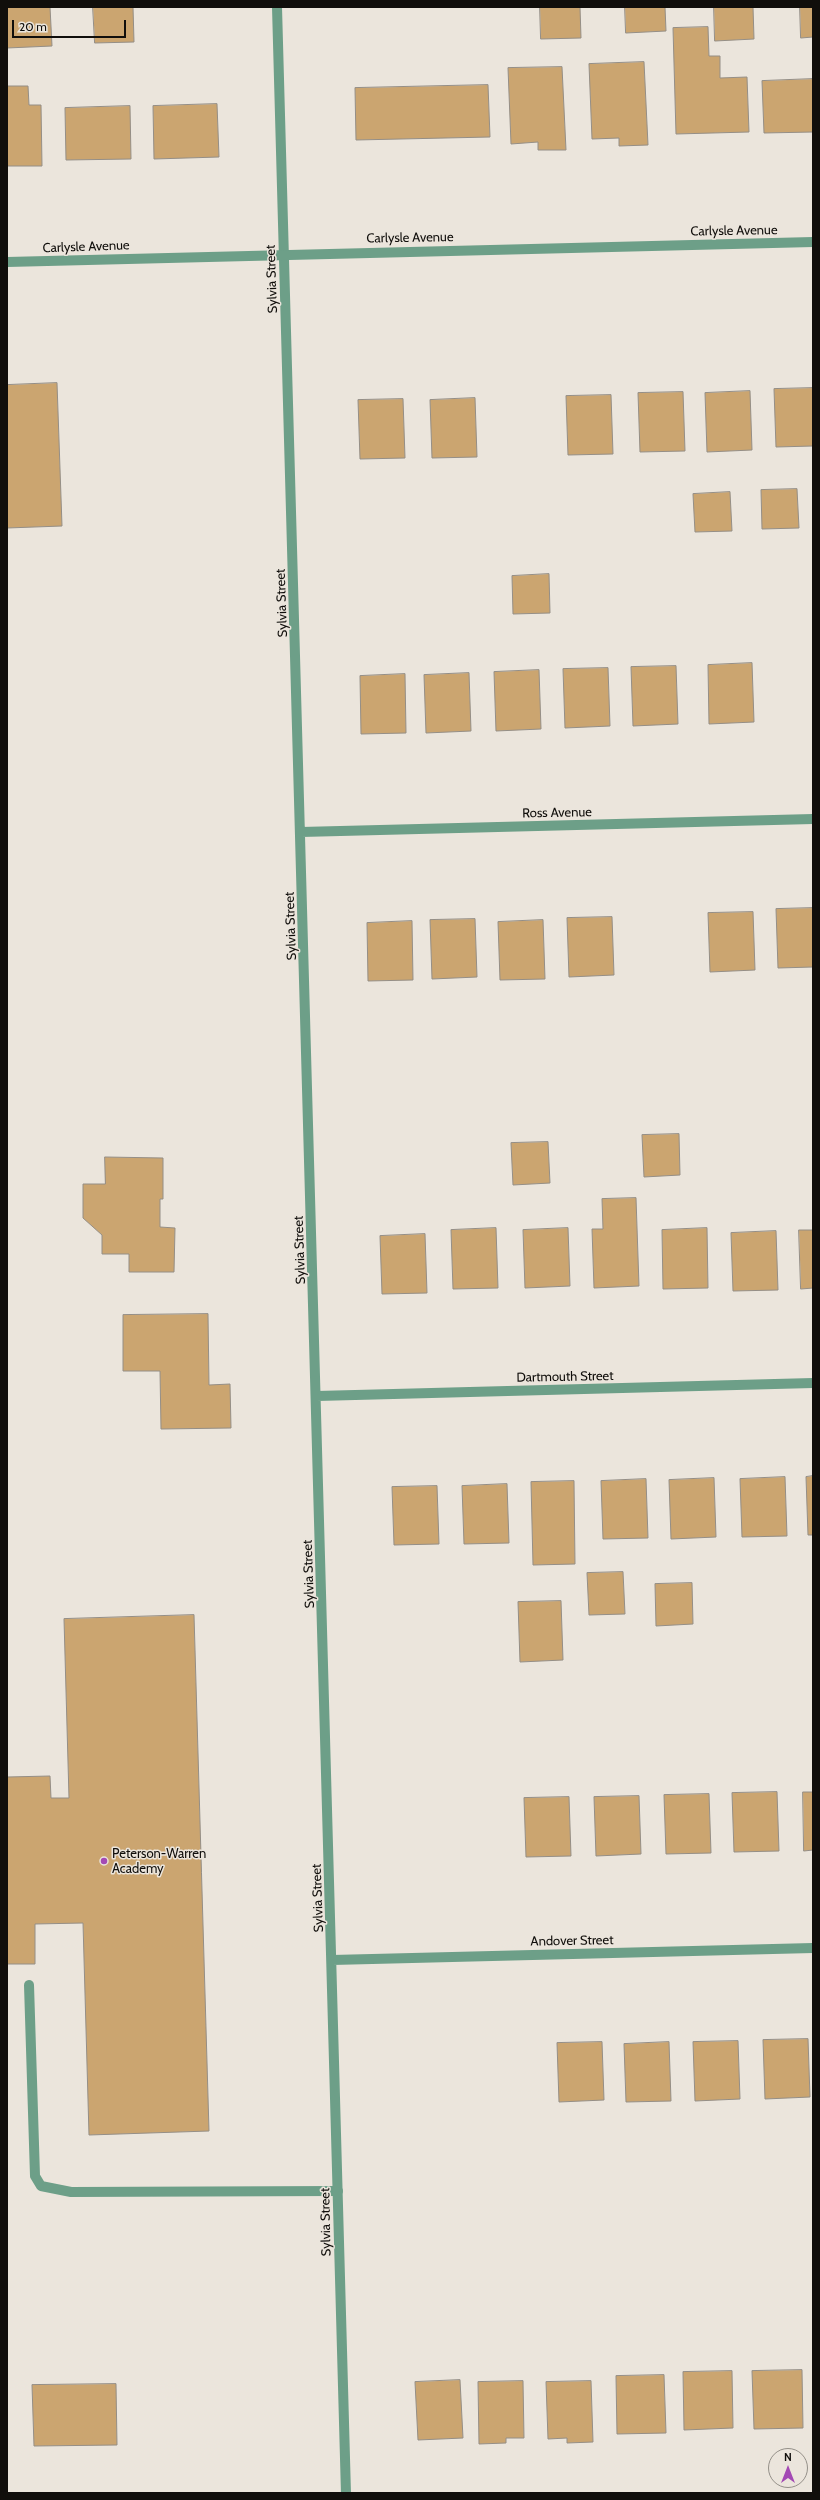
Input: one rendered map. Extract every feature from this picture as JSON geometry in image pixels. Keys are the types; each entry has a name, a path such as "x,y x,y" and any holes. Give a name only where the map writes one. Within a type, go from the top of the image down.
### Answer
{"street":[{"name":"Sylvia Street","path":"277,7 302,832 346,2493"},
{"name":"Carlysle Avenue","path":"7,262 813,242"},
{"name":"Ross Avenue","path":"302,832 813,819"},
{"name":"Dartmouth Street","path":"317,1396 813,1383"},
{"name":"Andover Street","path":"332,1960 813,1948"},
{"path":"29,1985 34,2176 41,2186 71,2192 338,2191"}],"building":[{"path":"7,7 50,7 52,46 7,48"},
{"path":"93,7 133,7 134,42 95,43"},
{"path":"540,7 580,7 581,38 541,39"},
{"path":"625,7 665,7 666,31 626,33"},
{"path":"714,7 753,7 754,39 715,41"},
{"path":"800,7 813,7 813,37 801,38"},
{"path":"708,27 709,56 720,56 720,78 747,77 749,132 676,134 673,28"},
{"path":"644,62 648,145 619,146 619,138 592,139 589,64"},
{"path":"562,67 566,150 538,150 538,142 511,144 508,68"},
{"path":"813,79 813,132 764,133 762,81"},
{"path":"488,85 490,137 356,140 355,88"},
{"path":"7,86 28,86 29,105 41,105 42,166 8,166"},
{"path":"217,104 219,157 154,159 153,106"},
{"path":"130,106 131,159 66,160 65,108"},
{"path":"57,383 62,526 7,528 7,385"},
{"path":"813,388 813,446 776,447 774,389"},
{"path":"750,391 752,450 707,452 705,393"},
{"path":"683,392 685,451 640,452 638,393"},
{"path":"611,395 613,454 568,455 566,396"},
{"path":"475,398 477,457 432,458 430,400"},
{"path":"403,399 405,458 360,459 358,400"},
{"path":"797,489 799,528 762,529 761,490"},
{"path":"730,492 732,531 695,532 693,494"},
{"path":"549,574 550,613 513,614 512,576"},
{"path":"752,663 754,722 709,724 708,665"},
{"path":"676,666 678,724 633,726 631,667"},
{"path":"608,668 610,726 565,728 563,669"},
{"path":"539,670 541,729 496,731 494,672"},
{"path":"469,673 471,731 426,733 424,675"},
{"path":"405,674 406,733 361,734 360,676"},
{"path":"813,908 813,967 778,968 776,909"},
{"path":"753,912 755,970 710,972 708,913"},
{"path":"612,917 614,975 569,977 567,918"},
{"path":"475,919 477,977 432,979 430,920"},
{"path":"543,920 545,979 500,980 498,922"},
{"path":"412,921 413,980 368,981 367,923"},
{"path":"679,1134 680,1175 644,1177 642,1135"},
{"path":"548,1142 550,1183 513,1185 511,1143"},
{"path":"105,1157 163,1158 163,1199 160,1199 160,1227 175,1228 174,1272 129,1272 129,1254 102,1254 102,1235 83,1218 83,1184 105,1184"},
{"path":"636,1198 639,1286 594,1288 592,1229 603,1229 602,1199"},
{"path":"496,1228 498,1288 453,1289 451,1230"},
{"path":"568,1228 570,1286 525,1288 523,1230"},
{"path":"707,1228 708,1288 663,1289 662,1230"},
{"path":"799,1230 813,1230 813,1288 801,1289"},
{"path":"776,1231 778,1290 733,1291 731,1233"},
{"path":"425,1234 427,1293 382,1294 380,1236"},
{"path":"208,1314 209,1385 230,1384 231,1428 161,1429 160,1371 123,1371 123,1315"},
{"path":"813,1476 813,1535 808,1535 806,1477"},
{"path":"785,1477 787,1536 742,1537 740,1479"},
{"path":"714,1478 716,1537 671,1539 669,1480"},
{"path":"646,1479 648,1538 603,1539 601,1481"},
{"path":"574,1481 575,1564 533,1565 531,1482"},
{"path":"507,1484 509,1543 464,1544 462,1486"},
{"path":"437,1486 439,1544 394,1545 392,1487"},
{"path":"623,1572 625,1614 589,1615 587,1573"},
{"path":"692,1583 693,1624 656,1626 655,1584"},
{"path":"561,1601 563,1660 520,1662 518,1602"},
{"name":"Peterson-Warren Academy","path":"194,1615 209,2131 89,2135 83,1923 35,1924 35,1964 7,1964 7,1777 50,1776 51,1798 69,1798 64,1619"},
{"path":"777,1792 779,1851 734,1852 732,1793"},
{"path":"803,1792 813,1792 813,1850 804,1851"},
{"path":"709,1794 711,1853 666,1854 664,1795"},
{"path":"639,1796 641,1854 596,1856 594,1797"},
{"path":"569,1797 571,1856 526,1857 524,1798"},
{"path":"808,2039 810,2097 765,2099 763,2040"},
{"path":"738,2041 740,2099 695,2101 693,2042"},
{"path":"602,2042 604,2100 559,2102 557,2043"},
{"path":"669,2042 671,2101 626,2102 624,2044"},
{"path":"802,2370 803,2428 754,2429 752,2371"},
{"path":"732,2371 733,2428 684,2430 683,2372"},
{"path":"664,2375 666,2433 617,2434 616,2376"},
{"path":"460,2380 463,2438 418,2440 415,2382"},
{"path":"523,2381 524,2438 506,2438 506,2443 479,2444 478,2382"},
{"path":"591,2381 593,2442 567,2443 567,2438 548,2439 546,2382"},
{"path":"116,2384 117,2445 34,2446 32,2385"}],"place":[{"name":"Peterson-Warren Academy","path":"104,1861"}]}
